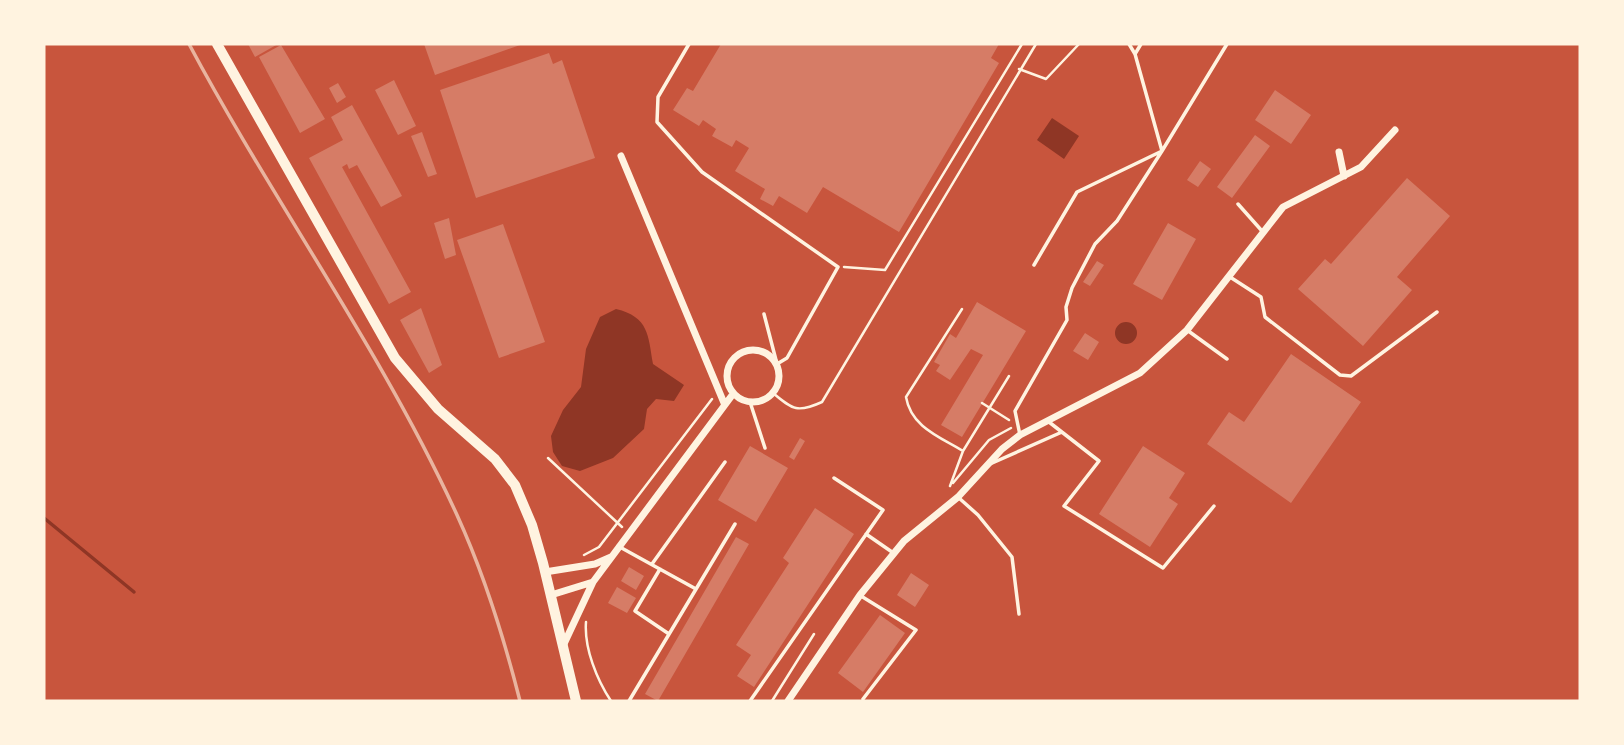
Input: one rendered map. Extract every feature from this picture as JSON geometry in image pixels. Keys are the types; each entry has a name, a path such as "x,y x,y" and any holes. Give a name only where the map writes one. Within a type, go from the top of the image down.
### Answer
{"street":[{"path":"217,44 374,323 414,384 438,410 495,458 515,485 532,525 576,701"},
{"path":"788,701 892,552 958,497 1019,430 1046,420 1140,373 1187,330 1283,206 1361,167 1395,130"},
{"path":"1339,152 1343,176"},
{"path":"621,156 724,403"},
{"path":"752,349 766,353 777,364 779,379 773,393 763,401 750,402 733,394 726,380 728,365 737,354 752,349"},
{"path":"563,646 593,582 733,394"},
{"path":"545,572 595,564 612,556"},
{"path":"551,595 593,582"}],"lane":[{"path":"689,44 658,97 657,122 702,172 838,267 787,358 777,364 764,314"},
{"path":"1129,44 1135,54 1162,151"},
{"path":"1135,54 1141,44"},
{"path":"1019,430 1015,411 1067,320 1066,307 1077,277 1095,244 1117,220 1162,151 1227,44"},
{"path":"1034,265 1077,192 1162,151"},
{"path":"1238,204 1262,231"},
{"path":"1229,275 1261,297 1265,317 1340,375 1351,376 1437,312"},
{"path":"1187,330 1227,359"},
{"path":"750,402 765,448"},
{"path":"1046,420 1099,461 1065,506 1163,568 1214,506"},
{"path":"984,467 1062,432"},
{"path":"652,564 725,462"},
{"path":"751,701 883,510 834,478"},
{"path":"958,497 978,515 1012,557 1019,614"},
{"path":"629,701 735,524"},
{"path":"866,534 892,552"},
{"path":"618,546 696,589"},
{"path":"660,569 635,611 669,634"},
{"path":"860,595 916,630 863,699"}],"path":[{"path":"838,267 886,270 1022,44"},
{"path":"773,393 790,407 804,410 822,402 1036,44"},
{"path":"1019,69 1045,79 1079,44"},
{"path":"962,309 906,397 908,411 918,423 963,451"},
{"path":"1009,376 963,451 950,486 989,440 1019,430"},
{"path":"576,556 599,547 718,390"},
{"path":"982,403 1019,430"},
{"path":"548,458 628,533"},
{"path":"591,613 586,634 603,688 611,701"},
{"path":"772,701 814,634"}],"shaded area":[{"path":"1052,118 1079,136 1064,159 1037,140"},
{"path":"616,309 627,312 641,322 648,336 653,364 684,385 674,401 656,399 647,409 644,429 613,458 580,471 562,466 553,452 551,436 563,410 581,387 586,349 600,317"},
{"path":"1122,322 1130,322 1137,329 1137,337 1130,344 1122,344 1115,337 1115,329"}],"building":[{"path":"248,44 278,44 255,57"},
{"path":"424,44 523,44 435,75"},
{"path":"721,44 999,44 991,58 999,63 899,232 823,187 807,213 779,196 773,206 760,199 765,189 735,171 749,148 736,140 732,147 712,136 716,129 703,120 699,126 673,110 687,88 693,91"},
{"path":"281,45 325,119 300,133 259,57"},
{"path":"549,53 553,64 562,60 595,158 476,198 440,90"},
{"path":"394,80 416,126 398,135 375,90"},
{"path":"338,83 346,97 337,103 329,88"},
{"path":"1275,90 1311,115 1291,144 1255,120"},
{"path":"352,105 402,196 381,207 357,165 349,169 347,164 342,167 411,292 389,304 309,158 343,140 331,117"},
{"path":"422,132 437,174 428,177 411,136"},
{"path":"1255,135 1270,146 1232,198 1217,187"},
{"path":"1200,161 1211,169 1198,187 1187,180"},
{"path":"1407,178 1450,216 1397,277 1412,290 1363,346 1298,289 1325,259 1331,264"},
{"path":"449,218 456,255 445,259 434,223"},
{"path":"1168,223 1196,239 1162,300 1133,284"},
{"path":"503,224 545,342 499,358 457,240"},
{"path":"1097,261 1104,265 1090,286 1083,282"},
{"path":"977,302 1026,331 962,437 941,425 983,355 971,349 950,380 936,371 940,365 934,362 950,334 956,338"},
{"path":"421,308 442,365 429,373 400,320"},
{"path":"1085,333 1099,342 1088,360 1073,351"},
{"path":"1291,354 1361,402 1291,503 1207,444 1229,412 1244,422"},
{"path":"800,438 805,441 794,460 789,457"},
{"path":"750,446 788,468 756,522 718,500"},
{"path":"1143,446 1185,473 1169,498 1178,504 1150,547 1099,514"},
{"path":"815,508 854,534 754,687 737,676 751,655 736,645 789,563 783,558"},
{"path":"736,537 749,544 658,701 645,694"},
{"path":"629,567 644,576 636,590 621,581"},
{"path":"911,573 929,585 915,607 897,595"},
{"path":"617,587 636,598 627,613 608,603"},
{"path":"880,615 905,633 863,692 838,673"}],"waterway":[{"path":"44,518 134,592"}],"railway":[{"path":"189,44 256,162 362,336 427,454 457,515 485,583 520,701"}]}
